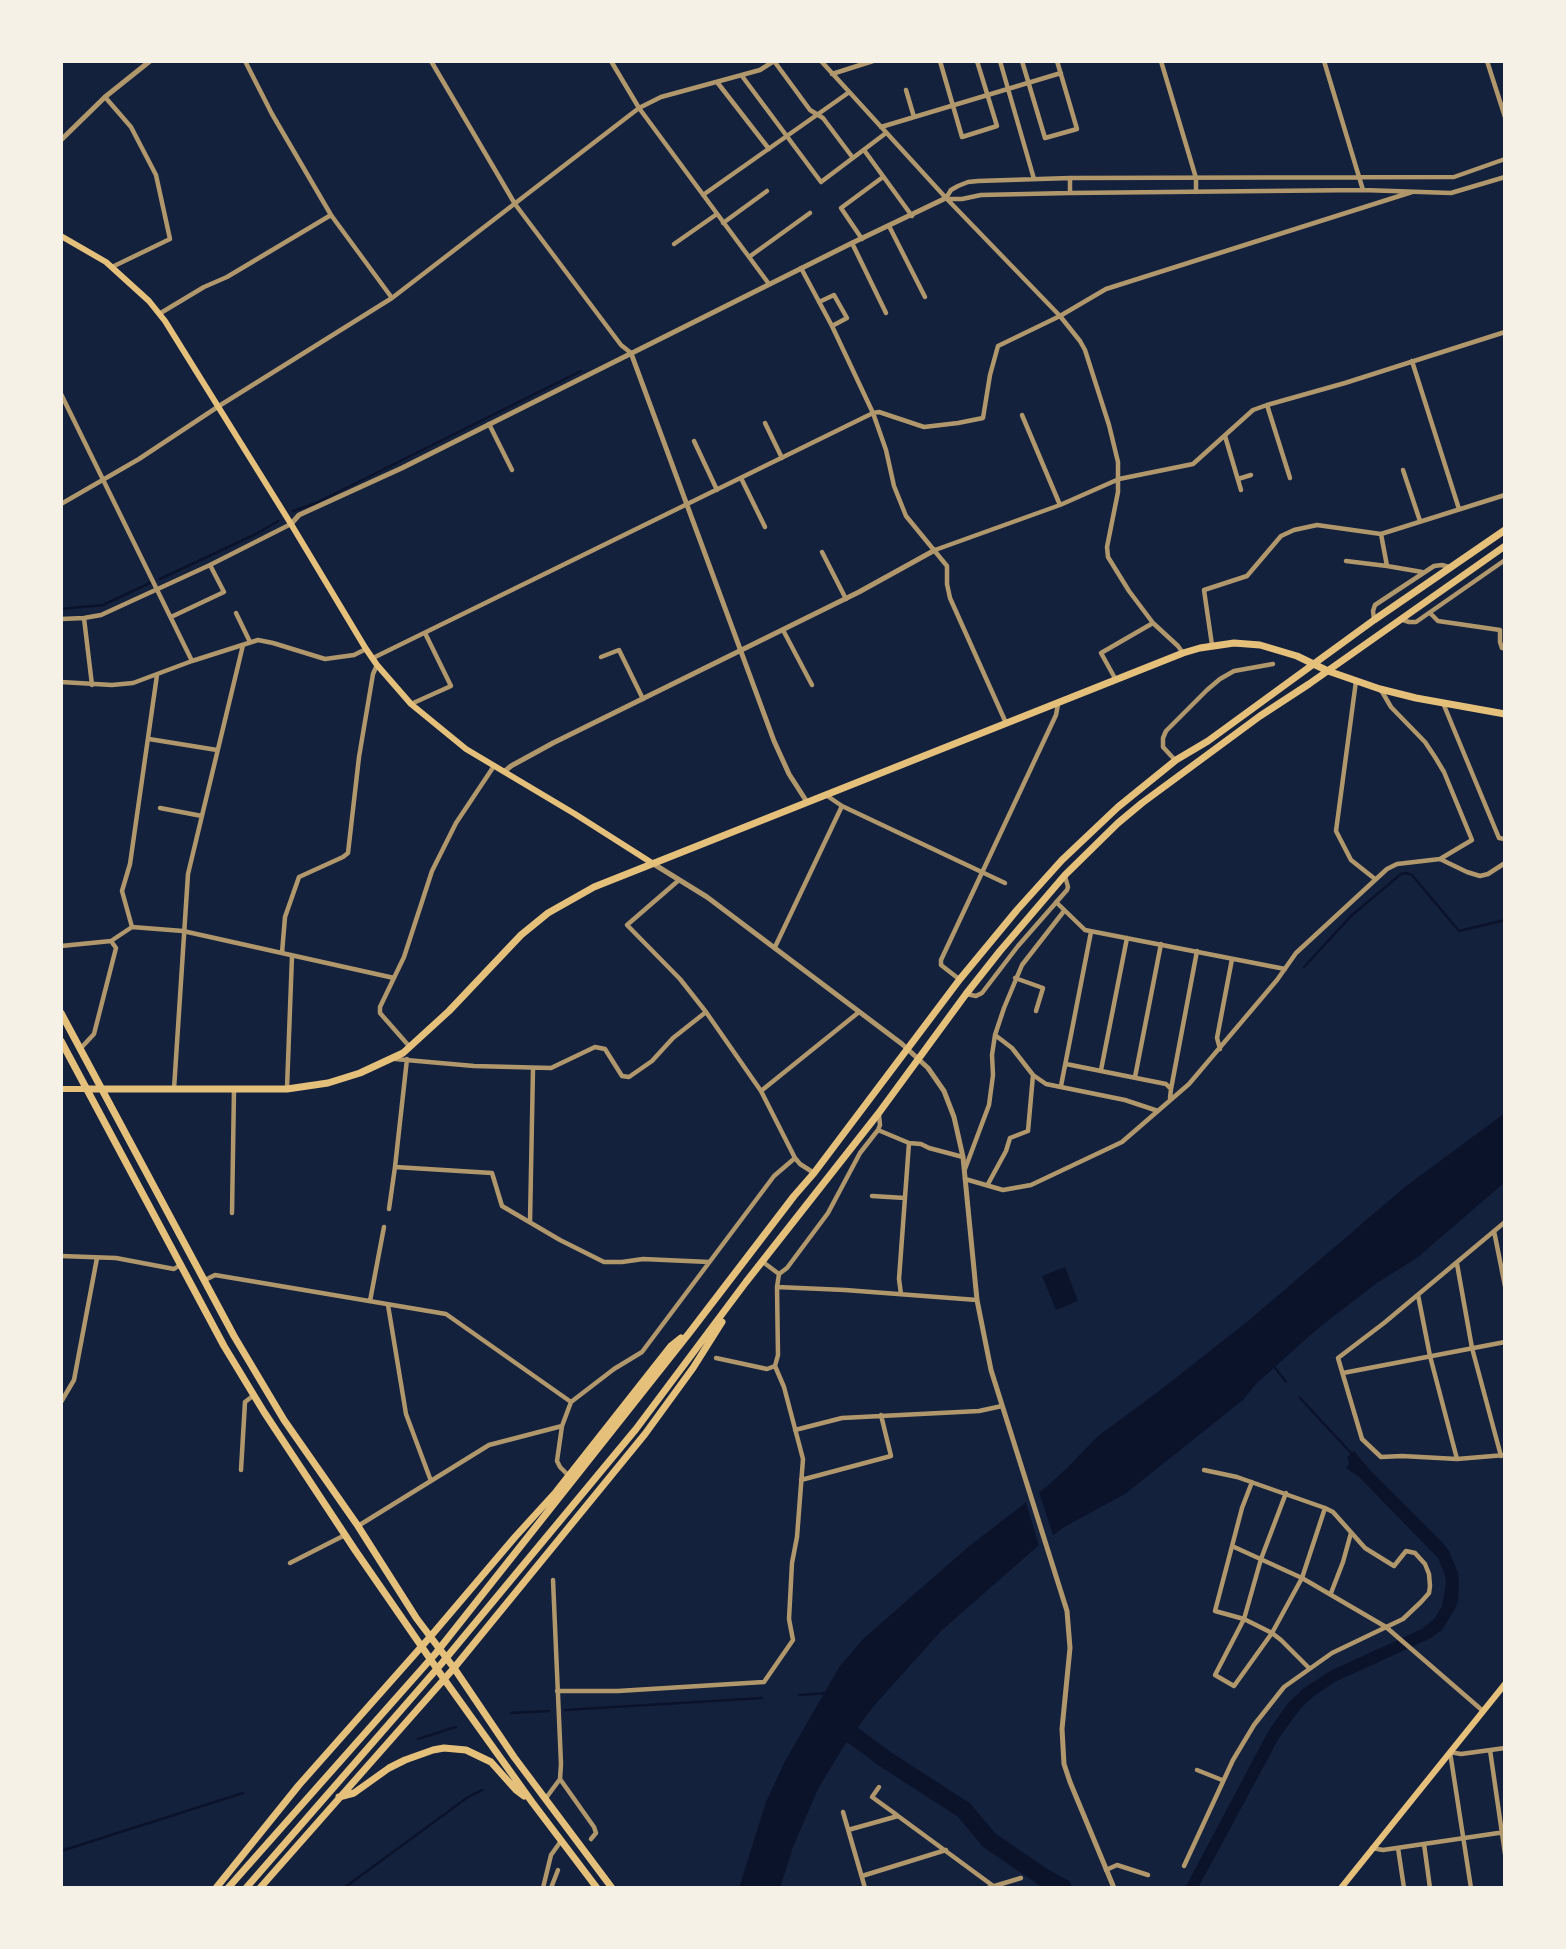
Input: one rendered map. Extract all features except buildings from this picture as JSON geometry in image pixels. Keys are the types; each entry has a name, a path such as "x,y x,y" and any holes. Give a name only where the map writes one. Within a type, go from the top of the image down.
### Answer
{"main road":[{"path":"61,236 112,267 143,295 174,334 366,649 411,704 451,737 494,766 652,863"},
{"path":"228,1888 436,1653 814,1173 960,979 1017,910 1072,850 1118,807 1176,760 1208,741 1374,620 1505,530"},
{"path":"246,1888 442,1663 636,1429 878,1114 965,995 1065,875 1142,803 1260,716 1505,546"},
{"path":"61,1089 286,1089 341,1080 406,1050 449,1011 521,935 548,913 594,887 1183,653 1212,645 1260,645 1286,652 1328,671 1380,689 1505,714"},
{"path":"61,1013 234,1336 284,1420 514,1757 612,1888"},
{"path":"61,1041 180,1265 254,1395 345,1535 444,1679 597,1888"},
{"path":"260,1888 454,1668 653,1423 693,1368 747,1282"},
{"path":"216,1888 299,1785 569,1476 671,1346 690,1332"},
{"path":"1341,1888 1505,1684"},
{"path":"338,1798 354,1793 405,1760 444,1748 466,1750 491,1762 516,1790 532,1802"}],"street":[{"path":"61,140 105,97 150,61"},
{"path":"245,61 272,114 331,215 392,298"},
{"path":"431,61 515,204 621,345 631,353 774,741 789,774 810,801"},
{"path":"611,61 639,108 769,284"},
{"path":"61,504 139,459 392,298 639,108 661,97 742,76 760,70 774,61 810,110 823,118 853,158"},
{"path":"821,61 946,198 1076,334 1084,350 1118,462 1119,479 1107,547 1108,557 1153,623 1183,653"},
{"path":"832,74 873,61"},
{"path":"940,61 962,137 997,126 977,61"},
{"path":"1000,61 1034,180"},
{"path":"1022,61 1045,138 1077,129 1057,61"},
{"path":"1161,61 1196,179 1196,191"},
{"path":"1324,61 1363,189"},
{"path":"1487,61 1505,117"},
{"path":"881,127 1061,73"},
{"path":"742,76 821,182 886,133"},
{"path":"717,82 769,149"},
{"path":"906,90 914,117"},
{"path":"703,195 849,92"},
{"path":"105,97 131,127 156,175 170,239 112,267"},
{"path":"864,150 912,216"},
{"path":"61,619 101,615 210,565 291,524 299,515 402,468 801,268 912,216 946,198 951,190 968,182 1070,178 1454,177 1505,159"},
{"path":"862,239 841,208 883,177"},
{"path":"946,198 1070,193 1363,189 1451,193 1505,177"},
{"path":"1070,178 1070,193"},
{"path":"723,223 767,191"},
{"path":"373,658 873,413 880,412 924,427 983,418 998,346 1060,316 1106,289 1412,192"},
{"path":"749,257 810,213"},
{"path":"674,244 717,214"},
{"path":"159,314 331,215"},
{"path":"889,226 925,297"},
{"path":"852,243 886,313"},
{"path":"801,268 873,413 886,450 894,486 906,516 947,566 950,598 1007,724"},
{"path":"819,302 834,295 847,318 832,326"},
{"path":"505,771 553,743 846,599 935,550 1060,505 1119,479 1192,464 1253,410 1505,332"},
{"path":"1412,361 1459,509"},
{"path":"61,394 192,661"},
{"path":"1267,405 1290,478"},
{"path":"1022,415 1060,505"},
{"path":"765,423 782,458"},
{"path":"489,424 512,470"},
{"path":"1225,436 1241,490"},
{"path":"694,441 717,490"},
{"path":"1403,470 1420,521"},
{"path":"1238,479 1251,475"},
{"path":"741,478 765,527"},
{"path":"1212,645 1204,590 1247,576 1281,536 1317,525 1381,534 1505,495"},
{"path":"1381,534 1387,566"},
{"path":"822,551 846,599"},
{"path":"1401,619 1416,622 1505,560"},
{"path":"1346,561 1423,572"},
{"path":"171,617 224,592 210,565"},
{"path":"1374,620 1375,605 1434,566 1449,567"},
{"path":"236,613 250,642"},
{"path":"1430,613 1438,621 1500,630 1500,642 1502,648 1505,648"},
{"path":"84,618 92,685"},
{"path":"1116,680 1101,653 1153,623"},
{"path":"783,630 812,685"},
{"path":"411,704 452,687 425,632"},
{"path":"61,682 112,685 132,682 258,640 325,659 354,655 366,649"},
{"path":"174,1090 188,874 243,645"},
{"path":"601,657 619,650 643,699"},
{"path":"1176,760 1163,747 1166,731 1207,690 1234,671 1273,664"},
{"path":"282,953 285,918 299,877 348,853 359,757 373,674 377,665"},
{"path":"132,927 122,891 130,864 157,675"},
{"path":"1356,681 1336,831 1351,860 1375,879"},
{"path":"965,1179 1003,1190 1031,1185 1122,1142 1189,1084 1293,957 1375,879 1396,863 1440,859 1472,840 1444,772 1435,757 1391,707 1380,689"},
{"path":"960,979 941,965 941,960 1056,715 1058,703"},
{"path":"1443,703 1499,838 1505,839"},
{"path":"149,740 217,750"},
{"path":"388,1209 408,1061 406,1050 380,1013 380,1007 404,957 432,871 456,823 494,766"},
{"path":"826,795 842,806 1005,883"},
{"path":"775,947 842,806"},
{"path":"160,808 202,816"},
{"path":"1440,859 1480,876 1489,874 1505,863"},
{"path":"652,863 775,947 907,1049 919,1059 944,1091 954,1117 963,1157 977,1300 991,1370 1067,1611 1070,1648 1062,1729 1064,1764 1114,1888"},
{"path":"965,995 976,996 982,993 1018,946 1067,890 1065,875"},
{"path":"679,879 627,925 680,979 706,1012 761,1091 795,1158 814,1173"},
{"path":"1056,902 1080,927 1091,932 1286,967"},
{"path":"964,1169 989,1105 995,1035 1015,978 1064,911"},
{"path":"61,946 111,941 132,927 183,931 394,978"},
{"path":"1061,1086 1091,932"},
{"path":"1101,1070 1127,938"},
{"path":"80,1049 94,1034 116,948 111,941"},
{"path":"1135,1077 1161,944"},
{"path":"1170,1099 1197,951"},
{"path":"286,1089 292,956"},
{"path":"1220,1049 1217,1038 1232,959"},
{"path":"1015,978 1043,988 1036,1011"},
{"path":"392,1058 533,1069 551,1068 595,1047 605,1049 622,1076 629,1077 652,1061 673,1038 706,1012"},
{"path":"761,1091 859,1012"},
{"path":"995,1035 1012,1048 1033,1075 1046,1084 1125,1100 1158,1111"},
{"path":"1066,1064 1166,1084 1171,1089"},
{"path":"530,1222 533,1069"},
{"path":"988,1184 1010,1138 1028,1131 1033,1075"},
{"path":"232,1213 234,1090"},
{"path":"557,1691 618,1691 764,1682 793,1640 789,1619 792,1563 797,1537 803,1459 784,1387 775,1366 778,1355 779,1274 787,1268 828,1213 860,1153 878,1130 881,1121 878,1114"},
{"path":"878,1130 909,1143 963,1157"},
{"path":"901,1294 899,1279 909,1143"},
{"path":"569,1476 558,1461 562,1426 571,1402 614,1368 642,1352 774,1176 795,1158"},
{"path":"394,1167 492,1172 502,1206 604,1262 643,1259 710,1262"},
{"path":"872,1196 905,1198"},
{"path":"1457,1263 1472,1348 1503,1455 1457,1459 1381,1457 1362,1439 1338,1358 1505,1222"},
{"path":"370,1301 384,1227"},
{"path":"1494,1231 1505,1286"},
{"path":"61,1256 132,1260 174,1269 180,1265"},
{"path":"61,1402 74,1380 97,1258"},
{"path":"763,1262 779,1274"},
{"path":"204,1281 215,1275 446,1314 571,1402"},
{"path":"777,1287 977,1300"},
{"path":"1418,1295 1430,1356 1457,1459"},
{"path":"388,1305 406,1414 431,1481"},
{"path":"1343,1373 1505,1342"},
{"path":"716,1358 767,1369 775,1366"},
{"path":"241,1470 245,1402 254,1395"},
{"path":"795,1430 842,1418 979,1411 1002,1406"},
{"path":"801,1480 891,1456 881,1415"},
{"path":"358,1526 489,1445 562,1426"},
{"path":"1204,1470 1222,1472 1334,1512 1365,1548 1394,1566 1406,1551 1410,1550"},
{"path":"1252,1482 1242,1508 1215,1611 1244,1619 1272,1633 1309,1668"},
{"path":"1286,1493 1261,1559 1244,1619 1215,1675 1234,1686 1272,1633 1302,1578 1325,1508"},
{"path":"1331,1594 1351,1532"},
{"path":"290,1563 345,1535"},
{"path":"1184,1866 1222,1780 1263,1712 1284,1687 1332,1653 1410,1614 1429,1593 1429,1574 1425,1564 1410,1550 1409,1544"},
{"path":"1232,1546 1302,1578 1386,1627 1483,1711"},
{"path":"546,1798 560,1779 561,1764 554,1580"},
{"path":"1471,1888 1450,1752 1461,1754 1505,1748"},
{"path":"1490,1750 1505,1854"},
{"path":"1197,1770 1222,1780"},
{"path":"560,1779 594,1827 596,1833 591,1839"},
{"path":"879,1787 872,1797 995,1887"},
{"path":"843,1812 865,1888"},
{"path":"848,1830 898,1816"},
{"path":"1372,1848 1383,1850 1503,1832"},
{"path":"543,1888 551,1856 561,1841"},
{"path":"1424,1844 1430,1888"},
{"path":"1398,1848 1404,1888"},
{"path":"862,1876 946,1850"},
{"path":"1106,1870 1117,1866 1148,1875"},
{"path":"551,1888 558,1870"},
{"path":"988,1888 1021,1878"}],"water":[{"path":"1505,1113 1505,1182 1417,1258 1377,1283 1316,1330 1256,1384 1243,1400 1125,1494 1066,1526 1038,1546 941,1631 873,1707 842,1749 818,1789 793,1847 780,1888 739,1888 766,1802 785,1761 840,1666 864,1638 968,1547 1046,1487 1098,1436 1248,1321 1406,1186"},
{"path":"1065,1267 1078,1301 1056,1310 1042,1276"},
{"path":"1354,1451 1449,1551 1458,1573 1458,1601 1455,1609 1442,1630 1431,1638 1335,1682 1301,1708 1279,1738 1198,1888 1185,1888 1269,1730 1288,1703 1304,1688 1332,1670 1422,1629 1435,1618 1442,1606 1446,1583 1438,1558 1359,1477 1346,1468 1349,1464 1347,1457"}],"pier":[{"path":"1038,1489 1054,1538 1040,1549 1025,1499"}],"waterway":[{"path":"293,511 316,503 581,371"},
{"path":"160,579 278,521"},
{"path":"61,609 103,605 150,583"},
{"path":"1304,967 1351,916 1401,874 1412,875 1459,931 1505,920"},
{"path":"1273,1365 1286,1382"},
{"path":"1300,1398 1352,1454"},
{"path":"799,1695 827,1693"},
{"path":"565,1710 762,1698"},
{"path":"511,1713 549,1711"},
{"path":"835,1722 885,1759 964,1810 989,1840 1063,1888"},
{"path":"418,1739 456,1727"},
{"path":"344,1888 468,1797 482,1790"},
{"path":"61,1851 243,1793"}]}
